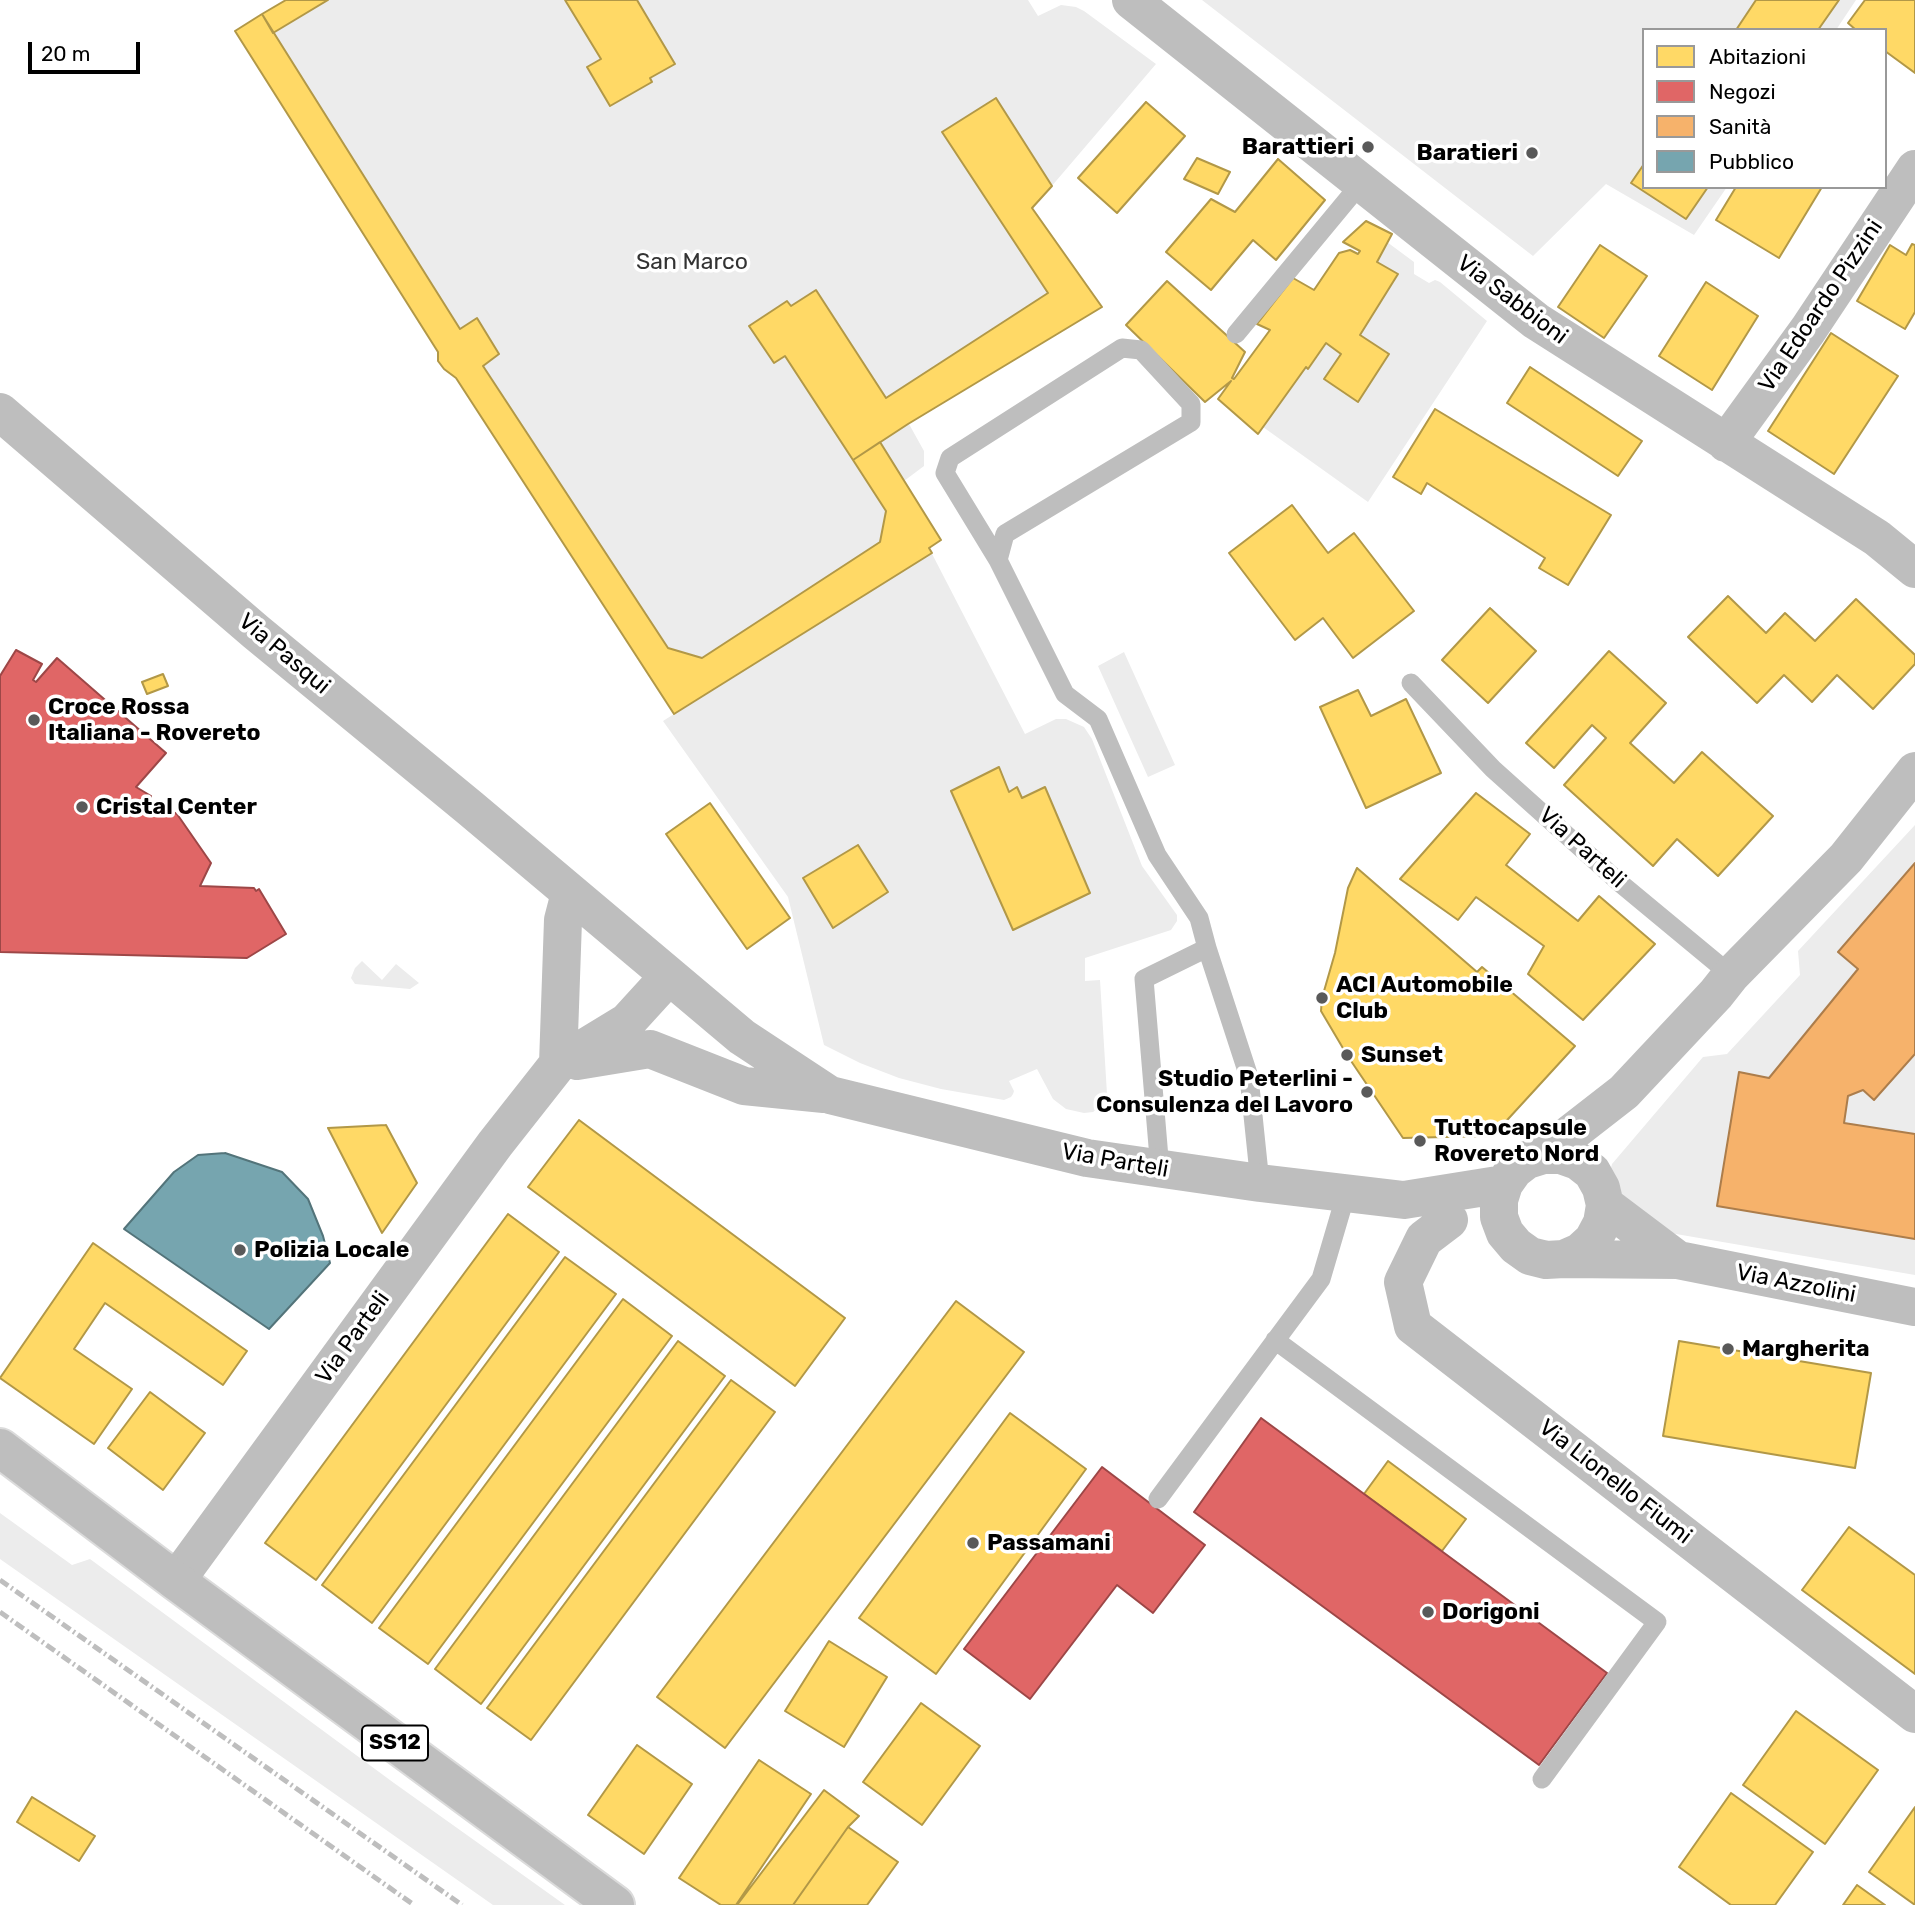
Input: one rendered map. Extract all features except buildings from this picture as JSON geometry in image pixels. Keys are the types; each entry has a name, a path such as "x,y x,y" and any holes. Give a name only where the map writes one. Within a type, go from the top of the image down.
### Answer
{"street":[{"name":"Via Sabbioni","path":"1130,0 1536,321 1877,538 1915,569"},
{"name":"Via Edoardo Pizzini","path":"1726,443 1808,330 1915,169"},
{"name":"Via Pasqui","path":"0,412 256,632 570,893"},
{"path":"1516,1246 1505,1233 1499,1217 1499,1200 1504,1184 1514,1170 1527,1160 1543,1154 1625,1092 1731,975 1846,858 1915,771"},
{"name":"Via Parteli","path":"570,893 742,1037 830,1095"},
{"path":"558,1064 563,920 570,893"},
{"name":"Via Parteli","path":"176,1581 495,1144 558,1064 627,1022 669,976"},
{"name":"Via Parteli","path":"558,1064 650,1049 744,1086 830,1095 1087,1158 1346,1194 1404,1200 1504,1184"},
{"path":"1563,1259 1580,1252 1594,1240 1602,1223 1598,1189 1625,1092"},
{"path":"1543,1154 1561,1155 1578,1161 1598,1189"},
{"name":"Via Azzolini","path":"1598,1189 1678,1260"},
{"name":"Via Parteli","path":"1404,1200 1516,1246 1530,1256 1546,1260 1563,1259"},
{"name":"Via Lionello Fiumi","path":"1449,1220 1424,1239 1403,1282 1413,1326 1915,1714"},
{"name":"Via Azzolini","path":"1563,1259 1678,1260 1915,1307"},
{"name":"SS12","path":"0,1448 615,1905"}],"lane":[{"path":"1236,334 1362,182"},
{"path":"998,560 1005,534 1191,422 1191,404 1141,351 1122,348 950,458 945,473 998,560 1065,694 1098,719 1157,855 1199,918 1249,1077 1260,1183"},
{"name":"Via Parteli","path":"1411,683 1493,769 1620,883 1731,975"},
{"path":"1160,1170 1144,979 1207,948"},
{"path":"1158,1499 1321,1279 1346,1194"},
{"path":"1275,1340 1657,1622 1542,1779"}],"green space":[{"name":"San Marco","path":"286,0 1028,0 1038,16 1061,5 1084,11 1156,64 1033,208 1102,307 909,424 924,451 924,466 904,481 941,540 929,548 1025,734 1056,719 1066,719 1084,727 1092,739 1142,866 1177,915 1177,921 1171,930 1085,958 1085,981 1100,980 1107,1094 1100,1107 1093,1112 1084,1113 1066,1109 1053,1099 1037,1069 1009,1081 1014,1091 1011,1097 1004,1100 941,1089 899,1078 824,1045 788,897 663,721 674,714 456,378 438,361 438,352 427,332 235,31"},
{"name":"Baratieri","path":"1202,0 1756,0 1737,28 1642,28 1642,167 1631,183 1686,219 1707,189 1726,189 1694,235 1606,184 1533,256"},
{"path":"1839,0 1856,0 1837,28 1819,28"},
{"path":"1387,242 1414,262 1414,274 1429,283 1435,280 1440,282 1487,321 1368,502 1263,427 1326,343 1341,354 1324,380 1358,401 1389,354 1360,335 1398,275 1377,262"},
{"path":"1124,652 1175,765 1148,777 1098,666"},
{"path":"1915,825 1915,1275 1641,1228 1606,1187 1612,1164 1703,1057 1727,1054 1800,975 1798,951"},
{"path":"362,961 382,980 396,964 419,983 410,989 355,984 351,978"},
{"path":"0,1513 72,1565 90,1559 565,1905 493,1905 0,1559"}],"railway":[{"path":"0,1580 462,1905"},
{"path":"0,1612 414,1905"}],"place":[{"name":"Barattieri","path":"1368,147"},
{"name":"Baratieri","path":"1532,153"},
{"name":"Croce Rossa Italiana - Rovereto","path":"34,720"},
{"name":"Cristal Center","path":"82,807"},
{"name":"ACI Automobile Club","path":"1322,998"},
{"name":"Sunset","path":"1347,1055"},
{"name":"Studio Peterlini - Consulenza del Lavoro","path":"1367,1092"},
{"name":"Tuttocapsule Rovereto Nord","path":"1420,1141"},
{"name":"Polizia Locale","path":"240,1250"},
{"name":"Margherita","path":"1728,1349"},
{"name":"Passamani","path":"973,1543"},
{"name":"Dorigoni","path":"1428,1612"}]}
